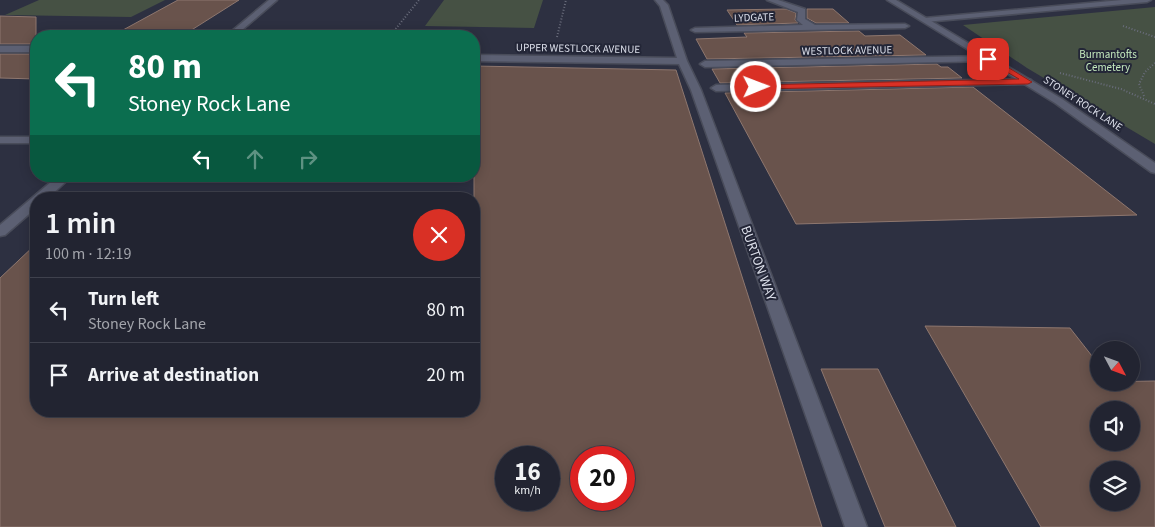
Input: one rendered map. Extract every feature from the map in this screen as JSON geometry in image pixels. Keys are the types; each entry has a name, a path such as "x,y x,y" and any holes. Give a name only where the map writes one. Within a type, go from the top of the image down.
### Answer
{"street":[{"path":"237,30 273,0"},
{"name":"BURTON WAY","path":"660,0 664,5 682,61 696,90 856,527"},
{"name":"LYDGATE","path":"771,0 802,11 801,20 813,27"},
{"name":"STONEY ROCK LANE","path":"891,0 1107,132 1155,169"},
{"path":"925,20 1147,0"},
{"name":"LYDGATE","path":"695,30 905,26"},
{"path":"0,49 30,49"},
{"name":"UPPER WESTLOCK AVENUE","path":"480,58 682,61"},
{"name":"WESTLOCK AVENUE","path":"705,64 988,59"},
{"path":"716,88 1028,82"},
{"path":"0,140 30,140"},
{"path":"47,192 59,182"},
{"path":"0,232 30,206"}],"path":[{"path":"395,30 419,0"},
{"path":"552,60 566,0"},
{"path":"1144,97 1139,84 1144,72 1155,63"},
{"path":"1056,72 1144,97 1155,104"}],"green space":[{"path":"39,0 165,0 131,17 5,15"},
{"path":"444,0 543,0 534,28 425,26"},
{"name":"Burmantofts Cemetery","path":"1155,7 1155,144 1027,68 963,25"}],"building":[{"path":"178,0 239,0 192,30 123,30"},
{"path":"786,9 796,13 795,20 798,23 737,25 727,10"},
{"path":"807,9 833,9 849,23 816,23 807,18"},
{"path":"0,16 36,17 36,30 30,30 30,44 0,44"},
{"path":"859,31 865,36 900,35 926,55 707,59 696,39 747,37 744,33"},
{"path":"0,54 30,54 30,79 0,78"},
{"path":"937,64 941,67 948,67 962,78 720,83 712,69"},
{"path":"480,66 676,70 822,527 0,527 0,278 30,250 30,417 480,417 480,192 474,192 474,182 480,182"},
{"path":"973,87 1137,215 796,224 725,93"},
{"path":"925,326 1070,328 1090,354 1090,391 1140,391 1140,381 1155,381 1155,527 1041,527"},
{"path":"821,369 878,369 956,527 885,527"}],"route":[{"path":"756,87 1028,82 988,59"}]}
